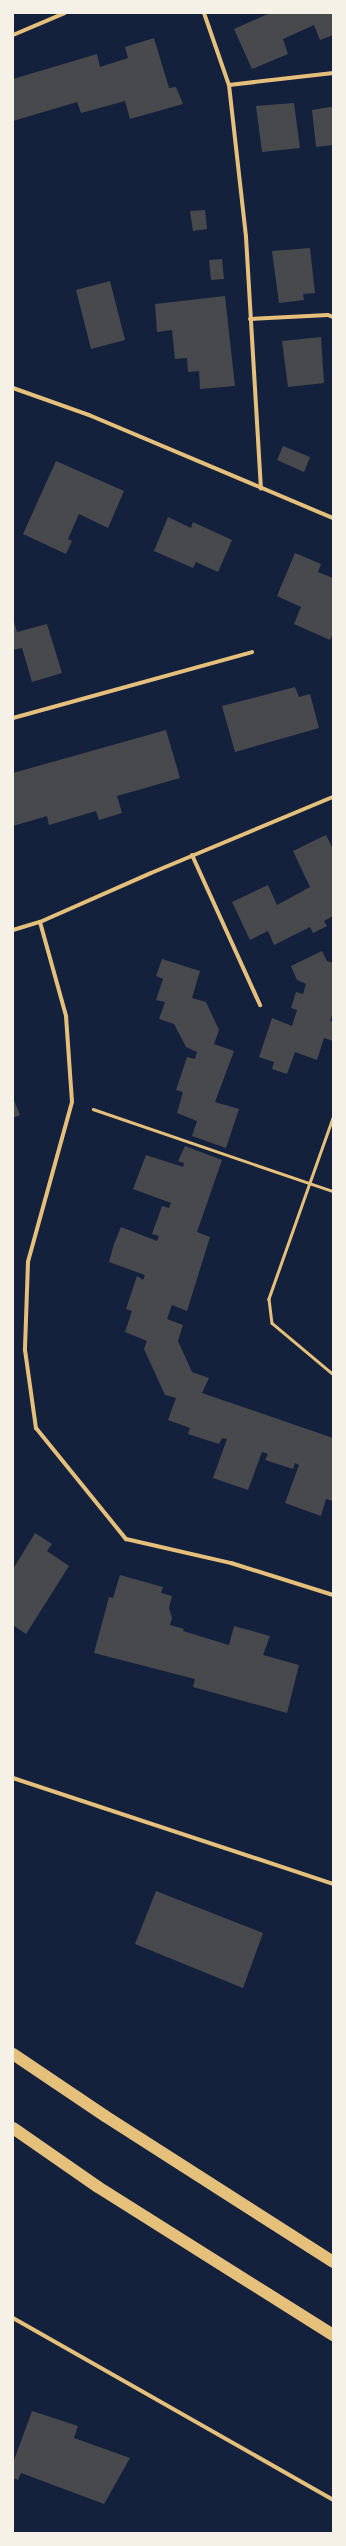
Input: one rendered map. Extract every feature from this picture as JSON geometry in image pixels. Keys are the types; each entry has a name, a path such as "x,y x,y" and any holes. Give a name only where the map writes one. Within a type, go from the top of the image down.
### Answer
{"highway":[{"path":"13,2054 105,2116 333,2262"},
{"path":"13,2128 98,2187 333,2335"}],"street":[{"path":"13,35 65,13"},
{"path":"204,13 229,85 246,237 261,489"},
{"path":"229,85 333,73"},
{"path":"250,320 328,314 333,317"},
{"path":"13,388 89,415 261,489 333,518"},
{"path":"13,718 252,652"},
{"path":"13,930 40,922 192,855 333,797"},
{"path":"192,855 260,1005"},
{"path":"40,922 66,1016 72,1102 28,1262 25,1350 36,1428 126,1539 231,1563 333,1595"},
{"path":"13,1778 333,1884"},
{"path":"13,2318 333,2500"}],"path":[{"path":"72,1102 333,1191"},
{"path":"333,1118 269,1300 272,1323 333,1374"}],"building":[{"path":"270,13 333,13 333,35 320,40 314,25 283,39 288,54 252,69 234,29"},
{"path":"154,38 169,88 176,87 183,104 130,119 125,101 81,113 77,102 13,121 13,79 97,54 100,67 128,58 125,47"},
{"path":"294,103 300,148 262,152 256,106"},
{"path":"333,107 333,145 316,147 312,110"},
{"path":"205,210 207,229 193,231 190,211"},
{"path":"310,248 315,293 303,294 304,300 279,303 272,251"},
{"path":"222,259 224,279 211,280 209,260"},
{"path":"110,281 125,340 91,349 76,290"},
{"path":"225,296 235,386 200,389 199,371 188,372 187,358 175,359 172,330 157,332 155,304"},
{"path":"321,337 324,383 288,387 282,341"},
{"path":"283,446 310,457 304,472 277,460"},
{"path":"56,461 124,491 108,528 79,514 68,539 72,541 66,554 23,534"},
{"path":"168,517 191,528 193,522 232,540 218,572 196,562 193,568 154,551"},
{"path":"295,553 321,564 318,572 333,578 333,633 330,640 294,624 301,607 277,596"},
{"path":"13,619 17,632 47,624 62,673 32,682 22,648 13,650"},
{"path":"295,687 299,697 310,694 319,728 235,752 222,706"},
{"path":"166,730 180,778 117,796 122,813 99,820 96,811 49,825 47,816 13,826 13,773"},
{"path":"326,835 333,849 333,916 324,921 327,926 313,933 310,927 274,945 268,931 250,940 232,902 268,885 277,905 310,887 293,851"},
{"path":"322,951 327,961 333,963 333,1012 330,1021 333,1022 333,1041 324,1038 317,1060 295,1052 287,1074 272,1069 274,1062 259,1057 272,1018 292,1026 297,1010 291,1008 296,992 303,994 306,984 297,980 291,966"},
{"path":"162,959 200,971 192,998 206,1002 219,1030 214,1044 234,1051 215,1102 239,1109 226,1148 192,1136 197,1121 177,1113 183,1092 176,1090 187,1057 195,1059 197,1052 186,1047 174,1024 159,1019 165,1002 156,1000 163,979 156,976"},
{"path":"13,1098 20,1115 13,1118"},
{"path":"185,1146 222,1160 197,1232 210,1237 187,1311 172,1305 167,1319 183,1325 178,1341 192,1372 209,1378 202,1393 333,1438 333,1501 326,1499 321,1516 285,1503 299,1465 295,1463 293,1469 265,1460 268,1454 262,1452 248,1490 213,1478 227,1439 222,1438 219,1444 188,1434 190,1428 168,1420 176,1398 165,1395 144,1349 147,1341 125,1332 132,1311 126,1309 137,1276 143,1280 145,1275 109,1262 114,1244 121,1227 157,1241 159,1236 152,1234 162,1206 169,1208 171,1203 133,1189 146,1155 183,1167 184,1163 178,1161"},
{"path":"35,1533 52,1544 47,1551 69,1566 26,1634 13,1625 13,1569"},
{"path":"120,1575 163,1587 161,1593 172,1596 169,1608 172,1618 170,1625 184,1629 183,1631 229,1645 234,1626 270,1636 263,1655 299,1665 287,1713 193,1687 195,1679 94,1653 109,1597 113,1598"},
{"path":"156,1891 263,1933 243,1988 135,1944"},
{"path":"32,2411 78,2426 74,2438 130,2458 104,2504 21,2473 18,2480 13,2478 13,2463"}]}
